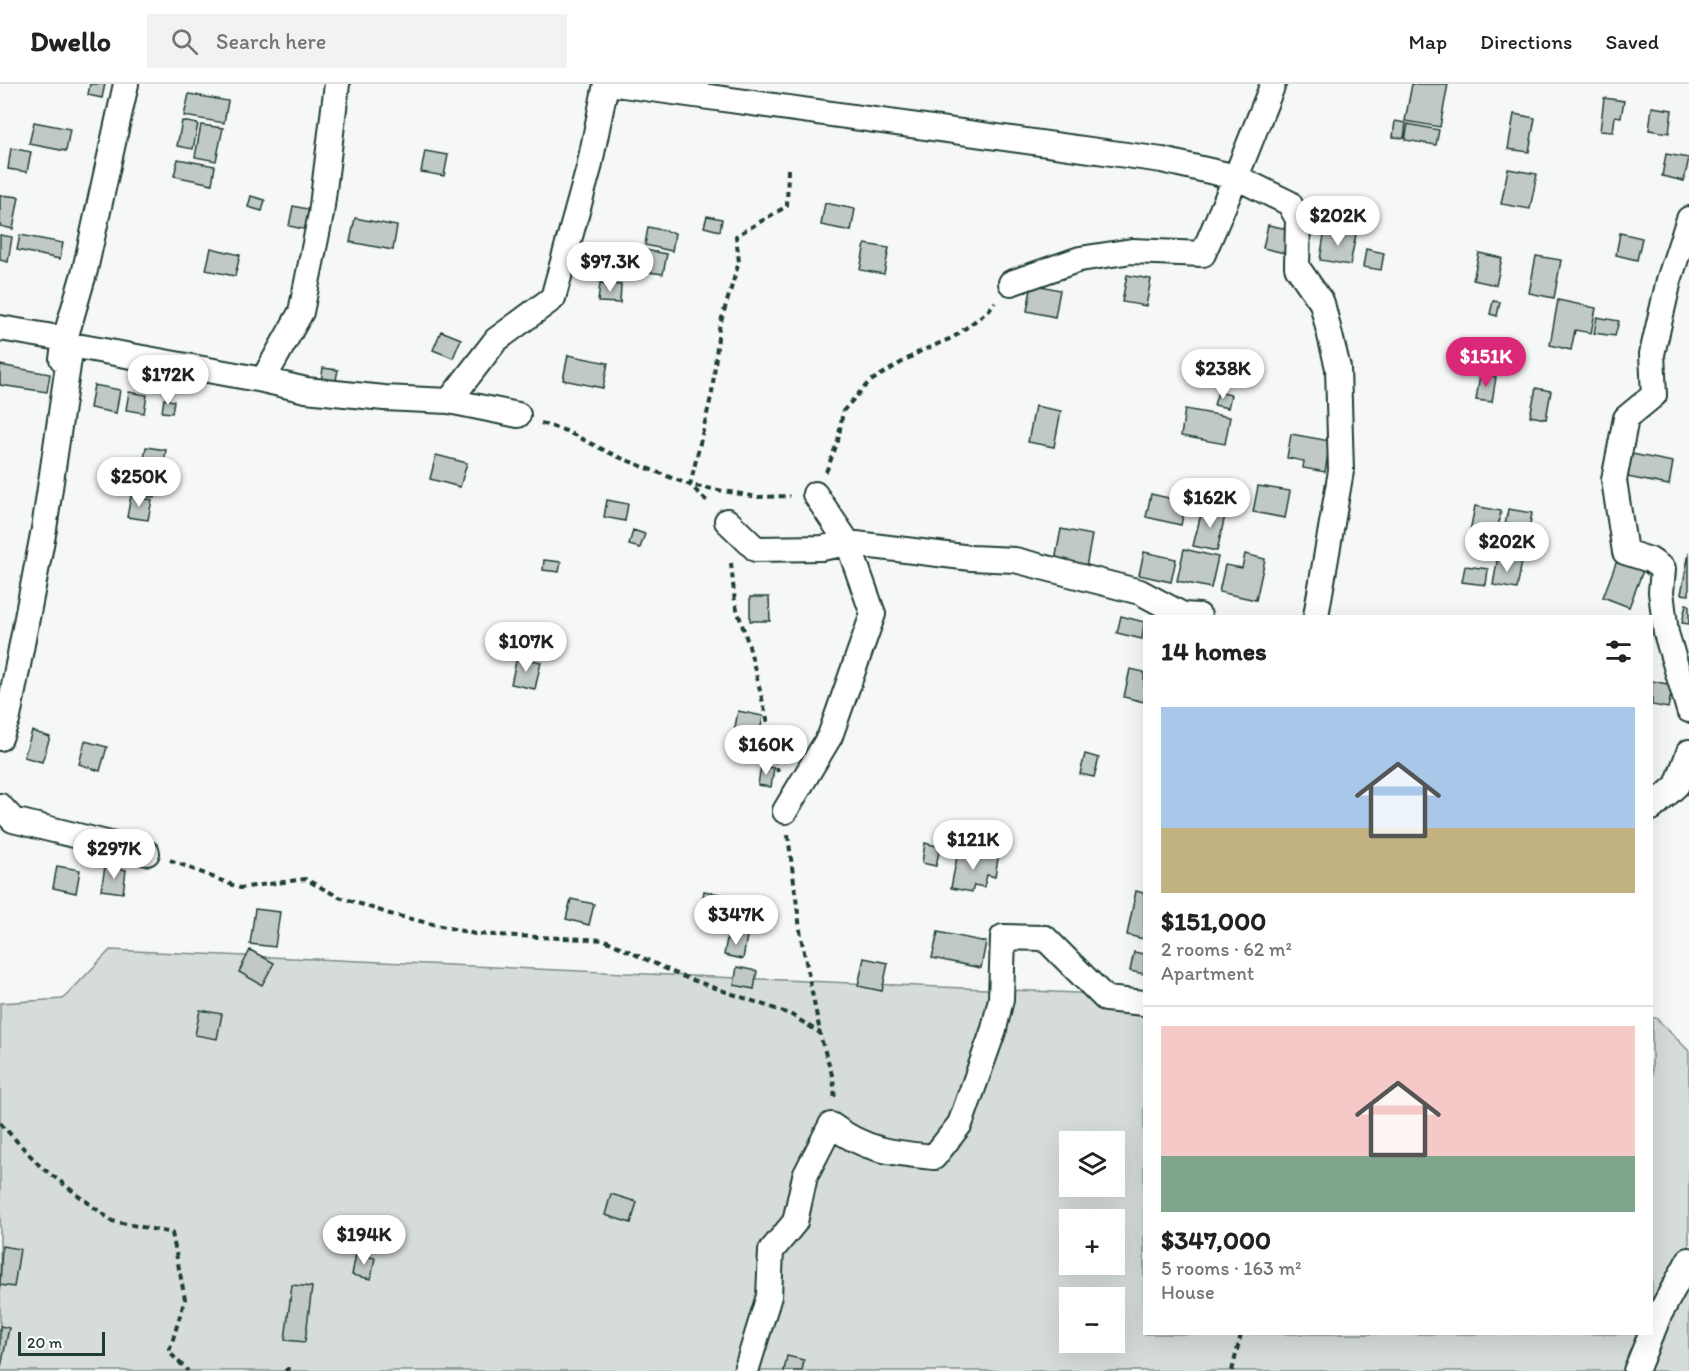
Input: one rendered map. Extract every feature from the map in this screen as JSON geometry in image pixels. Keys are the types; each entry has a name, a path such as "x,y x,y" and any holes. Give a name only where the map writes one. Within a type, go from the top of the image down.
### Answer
{"street":[{"path":"4,728 65,339 85,270 126,84"},
{"path":"263,380 301,312 321,214 337,84"},
{"path":"449,401 496,340 553,298 589,168 606,84"},
{"path":"616,84 1140,157 1236,177 1288,203 1298,219 1297,267 1322,303 1338,368 1341,471 1316,615"},
{"path":"1011,283 1080,259 1111,254 1132,251 1203,254 1273,84"},
{"path":"1689,219 1669,280 1652,354 1654,395 1626,418 1614,480 1625,552 1650,560 1663,569 1661,591 1666,633 1689,710"},
{"path":"0,328 65,339"},
{"path":"4,728 44,530 71,345 306,390 372,397 449,401 518,415"},
{"path":"785,811 830,736 873,614 848,543 815,494"},
{"path":"727,521 756,549 822,548 848,543 971,558 1015,560 1140,592 1183,615"},
{"path":"1653,806 1677,785 1689,752"},
{"path":"0,807 13,820 147,853"},
{"path":"746,1371 769,1296 771,1251 795,1222 805,1176 831,1125 848,1138 887,1152 934,1157 960,1124 994,1029 1001,999 1004,937 1045,938 1106,999 1143,1003"},
{"path":"1653,1328 1689,1260"},
{"path":"1636,1371 1650,1335"}],"path":[{"path":"690,485 712,393 719,328 739,262 736,236 787,206 788,169"},
{"path":"518,415 566,431 616,456 690,485 758,497 815,494 838,441 843,411 869,382 919,352 954,337 988,311 1011,283"},
{"path":"690,485 727,521 735,603 749,646 768,723 785,811 801,937 823,1048 836,1089 831,1125"},
{"path":"147,853 192,867 240,888 305,879 339,897 390,914 474,934 605,940 681,976 790,1014 820,1033"},
{"path":"0,1123 40,1166 112,1221 172,1233 185,1299 169,1352 188,1371"},
{"path":"1232,1371 1242,1335"},
{"path":"285,1371 288,1369 291,1371"}],"shaded area":[{"path":"110,950 1143,996 1143,1335 1653,1335 1653,1018 1656,1018 1689,1051 1689,1371 0,1371 0,1003 63,999"}],"building":[{"path":"90,84 105,84 102,98 88,95"},
{"path":"1412,84 1448,84 1440,127 1405,121"},
{"path":"189,94 228,101 224,123 184,116"},
{"path":"1604,98 1624,101 1621,117 1615,116 1613,132 1600,131"},
{"path":"1652,107 1672,110 1669,133 1649,130"},
{"path":"1514,114 1535,118 1529,152 1508,149"},
{"path":"182,121 198,124 193,149 177,146"},
{"path":"1395,121 1406,123 1404,138 1393,137"},
{"path":"34,122 70,129 66,151 29,144"},
{"path":"1408,124 1439,130 1436,145 1405,140"},
{"path":"201,125 223,128 216,161 195,157"},
{"path":"11,148 31,152 27,172 8,169"},
{"path":"425,151 448,155 444,176 421,172"},
{"path":"1666,154 1689,158 1684,181 1662,176"},
{"path":"178,159 215,166 212,184 174,176"},
{"path":"1508,169 1537,174 1530,209 1501,204"},
{"path":"0,195 19,197 13,229 0,226"},
{"path":"251,196 265,200 262,211 248,207"},
{"path":"825,203 855,209 851,231 821,225"},
{"path":"293,206 312,210 308,230 289,226"},
{"path":"707,216 722,219 720,231 704,227"},
{"path":"355,218 397,226 393,250 350,242"},
{"path":"1268,225 1298,231 1293,255 1263,248"},
{"path":"648,227 675,233 672,251 645,245"},
{"path":"1325,229 1356,234 1350,265 1320,260"},
{"path":"1620,233 1642,238 1637,260 1616,255"},
{"path":"0,235 12,237 8,262 0,260"},
{"path":"20,235 63,243 60,259 17,250"},
{"path":"865,244 889,248 884,274 860,270"},
{"path":"211,248 240,255 235,276 206,270"},
{"path":"1366,249 1384,253 1381,270 1363,267"},
{"path":"645,250 667,254 663,274 641,271"},
{"path":"1479,253 1502,258 1496,285 1473,280"},
{"path":"1536,256 1561,260 1554,298 1529,293"},
{"path":"1127,275 1151,279 1146,306 1122,302"},
{"path":"600,283 621,285 620,303 598,302"},
{"path":"1032,284 1060,290 1055,317 1027,311"},
{"path":"1558,300 1596,308 1591,333 1575,330 1571,350 1550,345"},
{"path":"1493,301 1500,302 1497,316 1490,314"},
{"path":"1597,317 1619,321 1615,336 1594,333"},
{"path":"441,331 461,339 453,358 433,350"},
{"path":"568,355 608,363 603,388 563,380"},
{"path":"0,365 50,374 47,392 0,385"},
{"path":"323,368 338,370 335,385 321,382"},
{"path":"1480,375 1496,377 1492,402 1476,400"},
{"path":"94,385 120,390 116,413 90,408"},
{"path":"1536,388 1551,391 1546,419 1530,416"},
{"path":"129,392 147,395 144,413 126,410"},
{"path":"1218,392 1231,395 1228,408 1214,405"},
{"path":"164,399 174,401 172,413 162,412"},
{"path":"1035,406 1061,411 1054,447 1028,442"},
{"path":"1185,409 1230,417 1225,444 1181,436"},
{"path":"1291,434 1330,441 1325,472 1303,468 1304,461 1287,458"},
{"path":"146,447 166,450 161,482 141,479"},
{"path":"1632,454 1673,462 1669,485 1627,477"},
{"path":"436,455 467,463 460,487 430,479"},
{"path":"140,483 157,486 155,498 138,495"},
{"path":"1258,486 1290,491 1285,518 1253,512"},
{"path":"1151,494 1186,502 1181,525 1146,517"},
{"path":"131,496 152,500 148,520 127,517"},
{"path":"607,500 628,504 625,521 604,517"},
{"path":"1203,506 1226,511 1217,551 1193,546"},
{"path":"1475,506 1501,511 1494,552 1467,547"},
{"path":"1508,509 1532,513 1524,556 1500,552"},
{"path":"1061,529 1092,535 1086,567 1055,561"},
{"path":"633,530 645,534 640,548 629,545"},
{"path":"1184,549 1218,557 1211,588 1177,581"},
{"path":"1144,552 1176,559 1171,582 1139,575"},
{"path":"1689,553 1689,595 1681,594"},
{"path":"1245,554 1265,559 1256,600 1219,592 1225,565 1242,568"},
{"path":"1498,556 1522,561 1517,589 1493,585"},
{"path":"1618,558 1644,568 1629,607 1603,597"},
{"path":"544,560 561,562 559,572 543,570"},
{"path":"1465,566 1488,569 1486,585 1462,582"},
{"path":"750,597 769,597 770,621 750,621"},
{"path":"1686,604 1689,605 1689,624 1682,623"},
{"path":"1121,616 1143,622 1142,639 1117,633"},
{"path":"517,657 541,662 535,689 511,684"},
{"path":"1130,669 1143,672 1143,702 1124,697"},
{"path":"1653,681 1673,685 1668,708 1653,705"},
{"path":"738,711 763,716 757,748 732,743"},
{"path":"32,731 50,737 42,762 24,757"},
{"path":"85,741 107,747 100,771 79,764"},
{"path":"1085,754 1099,758 1094,777 1080,774"},
{"path":"761,766 774,768 771,787 758,785"},
{"path":"925,843 940,847 936,866 922,863"},
{"path":"958,851 998,858 995,877 987,875 984,887 974,885 972,892 951,888"},
{"path":"57,866 80,870 76,893 53,888"},
{"path":"105,867 126,870 123,893 101,890"},
{"path":"704,891 730,896 726,921 700,917"},
{"path":"1136,891 1143,893 1143,939 1127,935"},
{"path":"571,899 594,904 589,925 566,919"},
{"path":"255,909 280,912 275,947 250,944"},
{"path":"938,932 986,942 981,968 932,958"},
{"path":"728,933 747,936 743,959 724,955"},
{"path":"250,950 274,963 262,985 239,972"},
{"path":"1134,952 1143,954 1143,974 1130,971"},
{"path":"864,958 888,963 882,991 858,986"},
{"path":"737,967 757,971 754,989 734,985"},
{"path":"200,1010 222,1014 217,1039 195,1035"},
{"path":"611,1194 637,1202 631,1223 605,1215"},
{"path":"2,1246 20,1249 14,1287 0,1285"},
{"path":"356,1254 375,1258 371,1279 352,1275"},
{"path":"292,1285 312,1287 305,1342 285,1340"},
{"path":"0,1326 9,1328 1,1367 0,1367"},
{"path":"787,1356 804,1360 802,1371 784,1371"}]}
